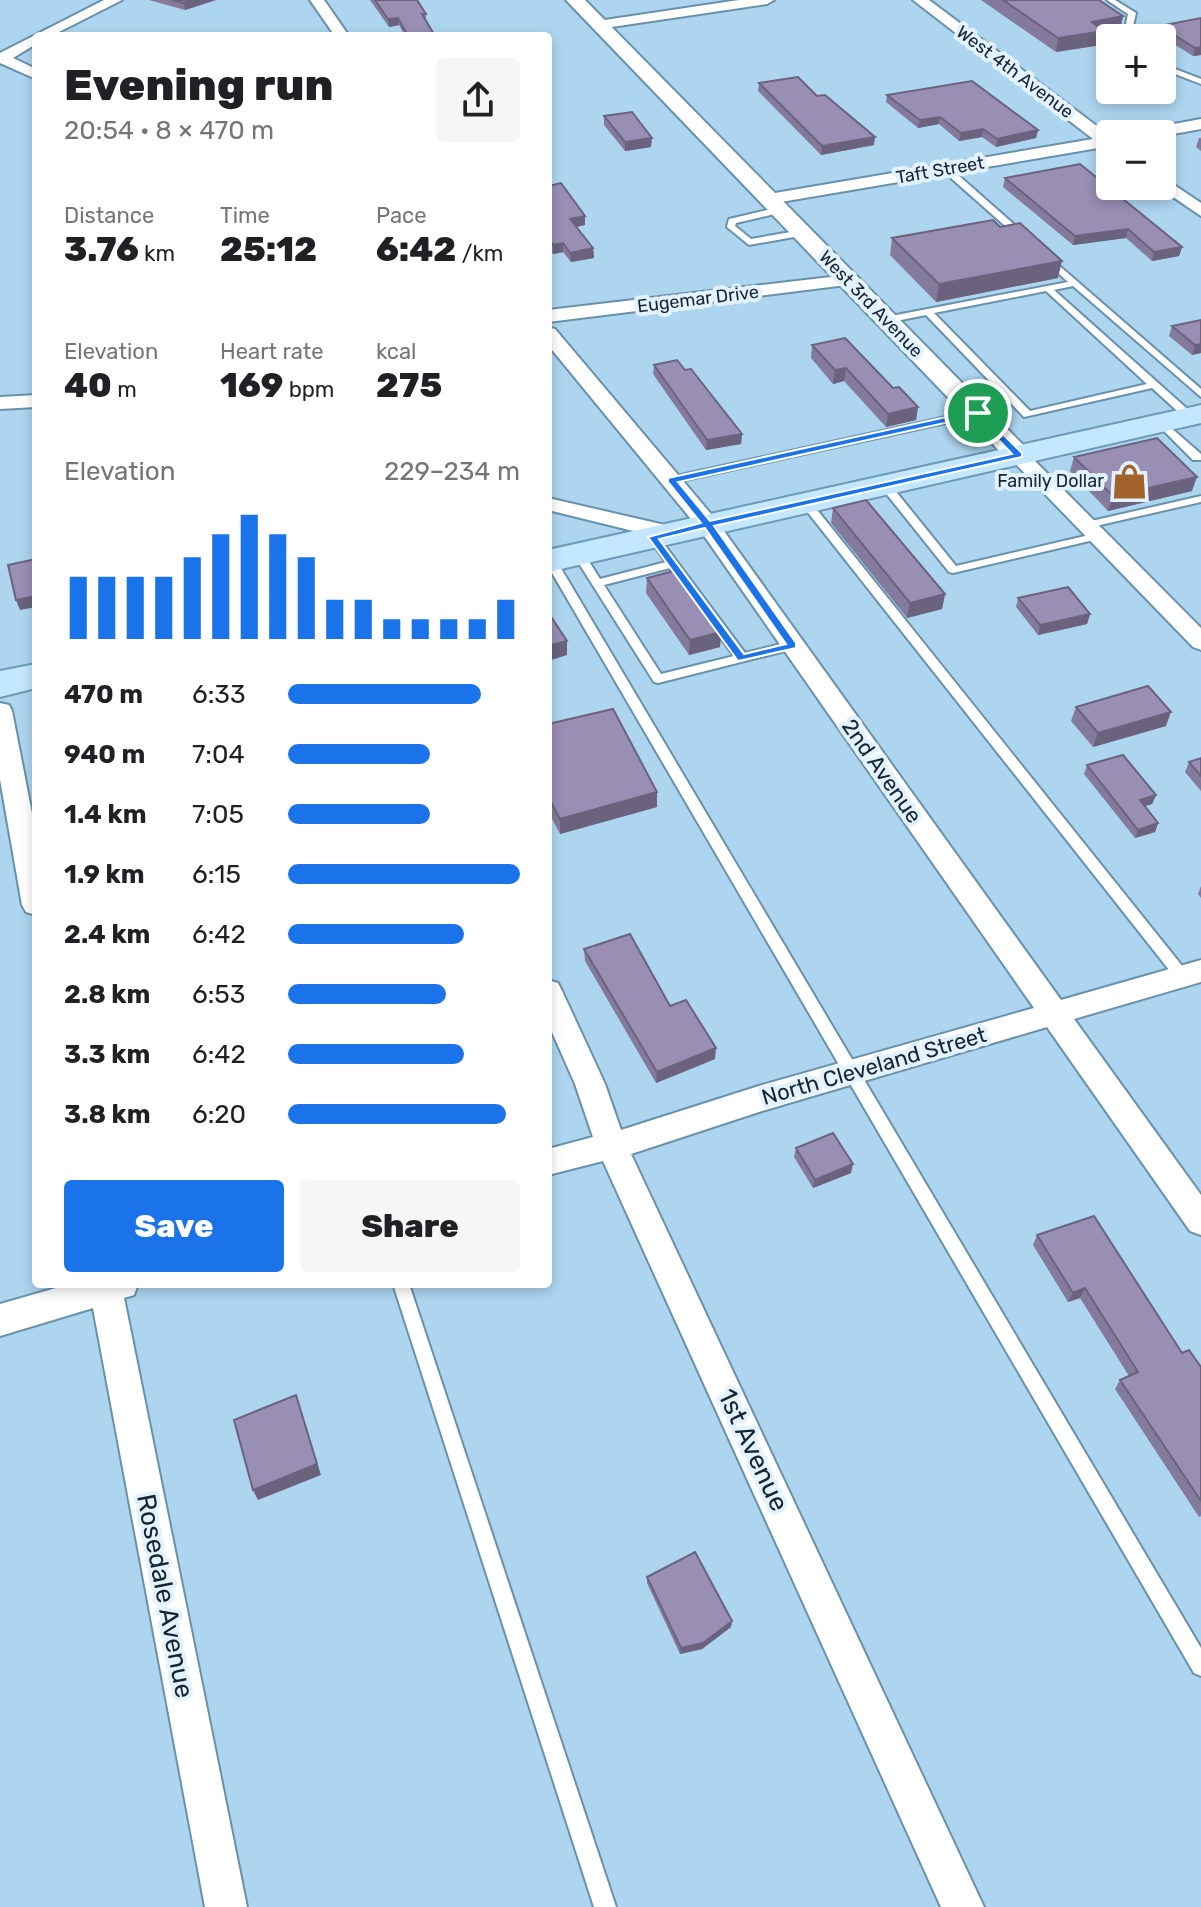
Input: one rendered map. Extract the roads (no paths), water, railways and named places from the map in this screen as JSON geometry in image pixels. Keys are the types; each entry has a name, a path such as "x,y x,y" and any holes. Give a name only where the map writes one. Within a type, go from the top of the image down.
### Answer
{"main road":[{"path":"559,558 665,545 708,525 1018,455 1188,412"},
{"path":"0,684 32,677"}],"street":[{"path":"48,32 115,0"},
{"path":"317,0 339,32"},
{"name":"West 3rd Avenue","path":"575,0 1201,642"},
{"path":"598,25 767,0"},
{"name":"West 4th Avenue","path":"920,0 1096,132"},
{"path":"1,58 32,40"},
{"path":"1,58 32,73"},
{"path":"1176,129 1201,124"},
{"name":"Taft Street","path":"774,204 946,169 1096,144"},
{"path":"1176,192 1201,211"},
{"name":"Eugemar Drive","path":"552,316 848,280"},
{"name":"2nd Avenue","path":"552,338 708,525 1026,976 1057,1013 1201,1221"},
{"path":"0,403 32,401"},
{"path":"552,505 665,545"},
{"path":"0,711 32,883"},
{"name":"North Cleveland Street","path":"552,1161 652,1135 853,1072 1192,973"},
{"name":"1st Avenue","path":"552,1000 590,1084 611,1144 963,1907"},
{"path":"0,1320 104,1288"},
{"name":"Rosedale Avenue","path":"111,1288 226,1907"}],"lane":[{"path":"1110,0 1132,13 1129,24"},
{"path":"1176,72 1201,82"},
{"path":"946,169 1028,241"},
{"path":"774,204 732,221 731,227 749,242 802,233"},
{"path":"1040,252 1075,283 1188,412 1200,459"},
{"path":"886,320 1075,283"},
{"path":"1047,288 1188,412"},
{"path":"928,312 1028,415 1154,385"},
{"path":"672,480 978,413"},
{"path":"885,485 953,570 1201,499"},
{"path":"806,503 1192,973"},
{"path":"598,583 665,545 742,658"},
{"path":"559,558 598,583 658,679 793,645"},
{"path":"559,558 853,1072 1201,1666"},
{"path":"402,1288 605,1907"}],"place":[{"name":"Family Dollar","path":"1130,481"}]}
